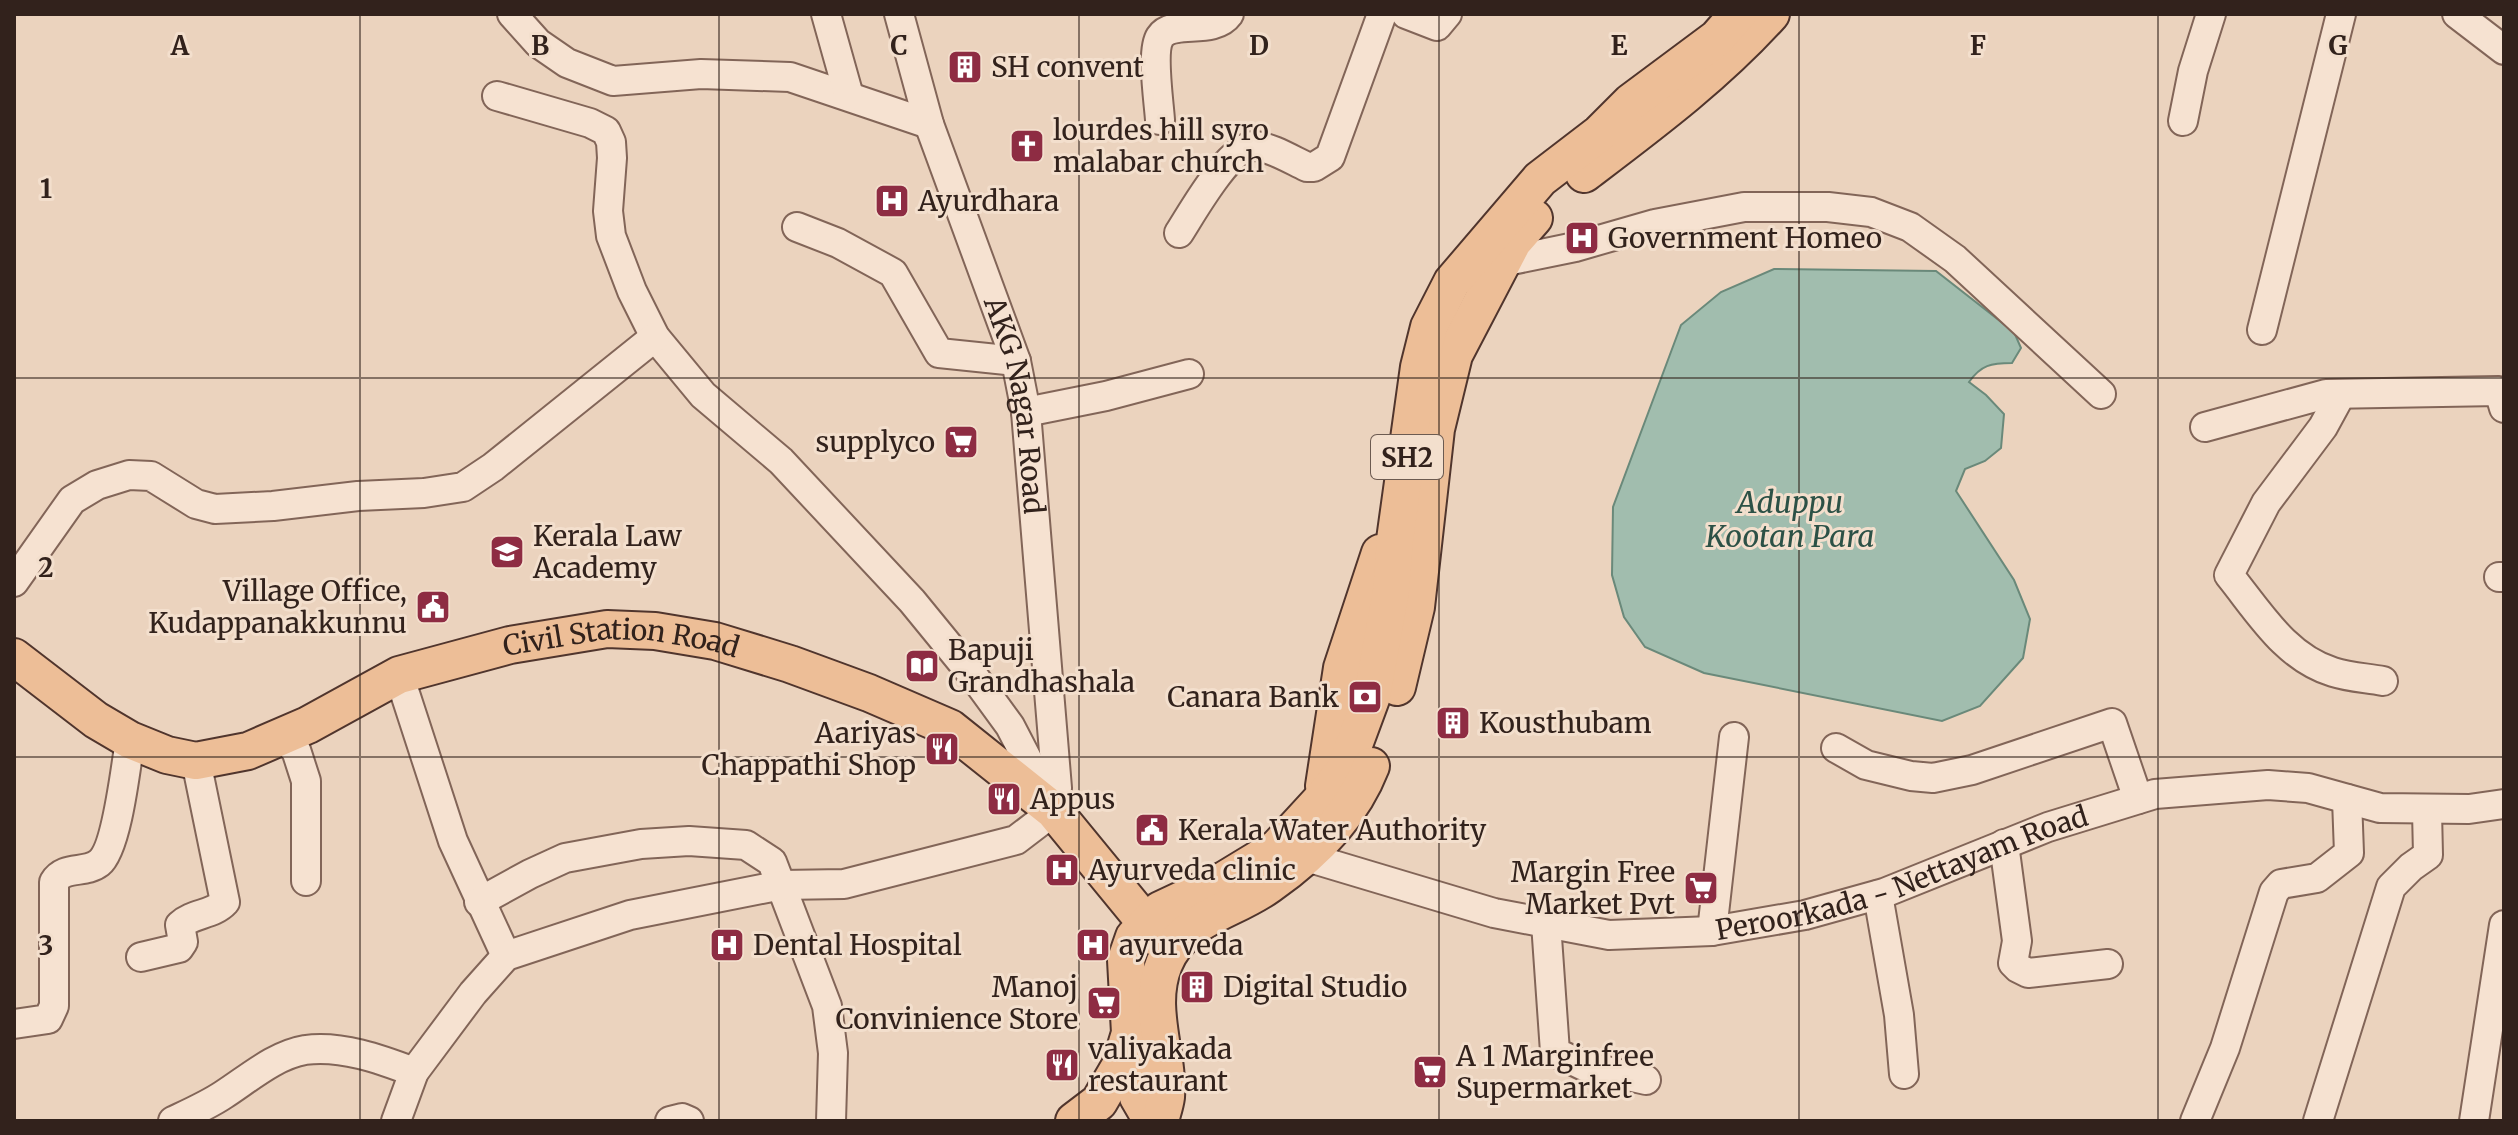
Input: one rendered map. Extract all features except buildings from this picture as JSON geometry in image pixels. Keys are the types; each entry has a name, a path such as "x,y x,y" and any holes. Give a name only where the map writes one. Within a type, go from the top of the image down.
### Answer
{"main road":[{"name":"SH2","path":"1074,1121 1099,1102 1120,1066 1130,1033 1127,955 1134,937 1160,910 1290,852 1322,799 1345,769 1372,696 1391,591 1409,543 1419,367 1429,327 1452,282 1491,254 1540,179 1606,143 1631,102 1717,38 1738,14"},
{"path":"1606,143 1739,49 1771,14"},
{"path":"1160,1121 1166,1097 1157,1007 1158,983 1170,952 1189,928 1268,886 1290,852 1318,845 1337,824 1365,781 1390,715 1416,607 1409,543"},
{"name":"Civil Station Road","path":"14,657 96,720 130,740 167,755 196,761 248,751 308,725 399,675 510,645 607,629 655,631 715,641 869,693 950,728 1054,811 1170,952"},
{"path":"1130,1033 1138,1097 1152,1121"}],"street":[{"path":"512,14 538,43 567,63 613,81 701,74 790,77 929,124"},
{"path":"826,14 849,96"},
{"name":"AKG Nagar Road","path":"899,14 929,124 1016,361 1026,412 1057,788 1054,811"},
{"path":"1160,120 1156,48 1160,37 1168,30 1219,24 1229,14"},
{"path":"1179,233 1209,186 1236,154 1246,147 1259,147 1307,167 1314,167 1330,157 1382,14"},
{"path":"1406,14 1437,26 1447,14"},
{"path":"2183,121 2193,71 2211,14"},
{"path":"2262,330 2341,14"},
{"path":"2457,14 2504,50"},
{"path":"396,1121 414,1072 473,993 506,956 630,915 782,885 844,884 1016,840 1054,811 1010,726 912,601 781,461 703,395 655,337 632,291 611,236 608,211 612,158 611,142 606,131 590,123 497,96"},
{"path":"1491,254 1575,247 1655,224 1744,207 1828,207 1871,212 1910,227 1955,259 2101,394"},
{"path":"797,227 838,243 893,273 939,353 1016,361"},
{"path":"14,582 72,500 97,485 129,475 151,476 196,504 215,509 424,493 463,487 493,467 655,337"},
{"path":"1026,412 1106,396 1189,374"},
{"path":"2205,427 2326,394 2502,394"},
{"path":"2341,394 2323,427 2266,503 2229,575 2288,647 2307,661 2334,673 2383,681"},
{"path":"399,675 453,841 506,956"},
{"path":"1836,748 1866,765 1933,778 1972,770 2112,723 2138,799"},
{"path":"281,737 296,750 306,781 306,881"},
{"path":"1712,931 1734,737"},
{"path":"14,1024 48,1019 51,1015 54,1006 54,882 66,871 87,869 99,863 107,854 130,740"},
{"path":"141,957 179,948 183,942 180,925 188,918 221,907 225,902 196,761"},
{"name":"Peroorkada - Nettayam Road","path":"1290,852 1494,913 1609,935 1712,931 1805,915 1878,895 2048,827 2155,794 2268,785 2308,788 2380,808 2427,811 2504,804"},
{"path":"2195,1121 2225,1048 2274,892 2281,884 2317,878 2349,853 2347,799"},
{"path":"2318,1121 2391,887 2428,855 2427,811"},
{"path":"479,902 565,858 641,844 689,841 746,845 772,862 827,1006 833,1053 831,1121"},
{"path":"2004,844 2017,941 2013,963 2028,973 2108,964"},
{"path":"1878,895 1899,1015 1904,1074"},
{"path":"1546,923 1555,1052 1584,1066 1646,1080"},
{"path":"2474,1121 2504,925"},
{"path":"173,1121 220,1097 285,1056 305,1050 349,1052 414,1072"},
{"path":"670,1121 682,1118 689,1121"}],"water":[{"name":"Aduppu Kootan Para","path":"1774,269 1936,271 2014,332 2021,348 2012,363 1987,366 1969,382 2004,414 2001,448 1985,461 1965,469 1956,491 2014,580 2030,619 2023,658 1980,706 1942,721 1704,673 1645,647 1624,617 1612,575 1613,507 1681,325 1721,292"}],"place":[{"name":"SH convent","path":"965,67"},
{"name":"lourdes hill syro malabar church","path":"1027,146"},
{"name":"Ayurdhara","path":"892,201"},
{"name":"Government Homeo","path":"1582,238"},
{"name":"supplyco","path":"961,442"},
{"name":"Kerala Law Academy","path":"507,552"},
{"name":"Village Office, Kudappanakkunnu","path":"433,607"},
{"name":"Bapuji Grandhashala","path":"922,666"},
{"name":"Canara Bank","path":"1365,697"},
{"name":"Kousthubam","path":"1453,723"},
{"name":"Aariyas Chappathi Shop","path":"942,749"},
{"name":"Appus","path":"1004,799"},
{"name":"Kerala Water Authority","path":"1152,830"},
{"name":"Ayurveda clinic","path":"1062,870"},
{"name":"Margin Free Market Pvt","path":"1701,888"},
{"name":"Dental Hospital","path":"727,945"},
{"name":"ayurveda","path":"1093,945"},
{"name":"Digital Studio","path":"1197,987"},
{"name":"Manoj Convinience Store","path":"1104,1003"},
{"name":"valiyakada restaurant","path":"1062,1065"},
{"name":"A 1 Marginfree Supermarket","path":"1430,1072"}]}
